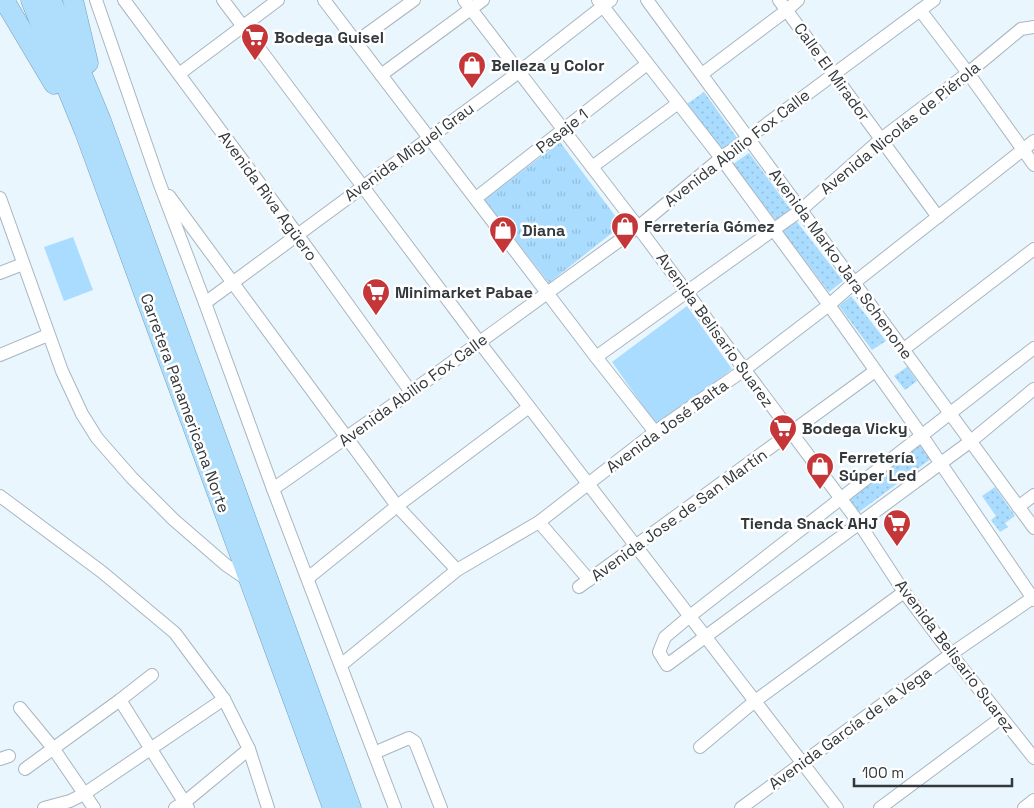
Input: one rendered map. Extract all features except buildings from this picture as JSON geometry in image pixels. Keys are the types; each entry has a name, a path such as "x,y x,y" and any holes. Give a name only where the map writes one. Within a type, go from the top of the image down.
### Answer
{"highway":[{"path":"4,0 73,118 93,126"},
{"name":"Carretera Panamericana Norte","path":"31,0 93,126 351,808"},
{"name":"Carretera Panamericana Norte","path":"52,0 93,126 250,581 333,808"},
{"path":"73,0 93,126"}],"street":[{"path":"96,0 159,182 273,489 395,808"},
{"name":"Avenida Riva Agüero","path":"124,0 411,392"},
{"path":"223,0 480,343 837,808"},
{"path":"179,74 278,0"},
{"path":"324,0 655,432"},
{"path":"356,42 414,0"},
{"path":"381,75 468,5 483,0"},
{"name":"Avenida Marko Jara Schenone","path":"648,0 1034,528"},
{"path":"702,74 783,5 798,0"},
{"name":"Avenida Abilio Fox Calle","path":"273,489 480,343 547,291 638,227 720,158 934,0"},
{"name":"Avenida Marko Jara Schenone","path":"604,2 647,64 720,158 829,305 1034,598"},
{"name":"Avenida Miguel Grau","path":"205,303 519,72 604,2"},
{"name":"Avenida Belisario Suarez","path":"468,5 638,227 859,523 904,592 1034,758"},
{"name":"Calle El Mirador","path":"783,5 938,217"},
{"path":"920,10 1034,165"},
{"name":"Avenida Nicolás de Piérola","path":"596,357 801,210 881,139 968,73 1021,29 1034,27"},
{"name":"Pasaje 1","path":"476,198 647,64"},
{"path":"592,167 678,104"},
{"name":"Avenida José Balta","path":"341,666 457,570 539,522 655,432 744,370 829,305 855,282 1034,141"},
{"path":"159,182 397,506 457,570"},
{"path":"0,198 48,335 82,414 97,438 132,478 174,520 226,565 250,581"},
{"path":"904,349 1034,249"},
{"path":"0,273 23,264"},
{"path":"0,355 48,335"},
{"path":"1034,348 690,616 665,638 659,652 667,664 971,441 1034,389"},
{"name":"Avenida Jose de San Martín","path":"539,522 584,584 875,371"},
{"path":"308,578 397,506 529,407"},
{"path":"1018,507 1034,494"},
{"path":"0,496 102,572 175,633 224,699 249,749 268,808"},
{"path":"700,747 755,701 904,592"},
{"name":"Avenida García de la Vega","path":"741,808 951,654 1034,598"},
{"path":"25,768 152,675"},
{"path":"44,808 70,801 84,794 224,699"},
{"path":"120,700 183,806 249,749"},
{"path":"20,708 53,748 94,808"},
{"path":"880,808 1001,718"},
{"path":"374,753 409,738 415,742 442,808"},
{"path":"1024,808 1034,800"}],"green space":[{"path":"704,92 740,142 722,154 687,104"},
{"path":"560,142 622,225 549,283 484,200"},
{"path":"749,153 791,210 776,221 733,164"},
{"path":"794,218 843,281 829,292 780,228"},
{"path":"73,237 93,290 64,301 44,247"},
{"path":"851,296 886,341 872,350 839,306"},
{"path":"687,306 732,369 657,426 612,362"},
{"path":"907,367 917,381 905,390 894,376"},
{"path":"921,443 932,458 859,512 848,497"},
{"path":"995,487 1015,516 1005,523 1008,527 1000,532 991,520 996,516 982,496"}],"place":[{"name":"Bodega Guisel","path":"255,61"},
{"name":"Belleza y Color","path":"472,89"},
{"name":"Ferretería Gómez","path":"625,250"},
{"name":"Diana","path":"503,254"},
{"name":"Minimarket Pabae","path":"376,316"},
{"name":"Bodega Vicky","path":"783,452"},
{"name":"Ferretería Súper Led","path":"820,490"},
{"name":"Tienda Snack AHJ","path":"897,547"}]}
